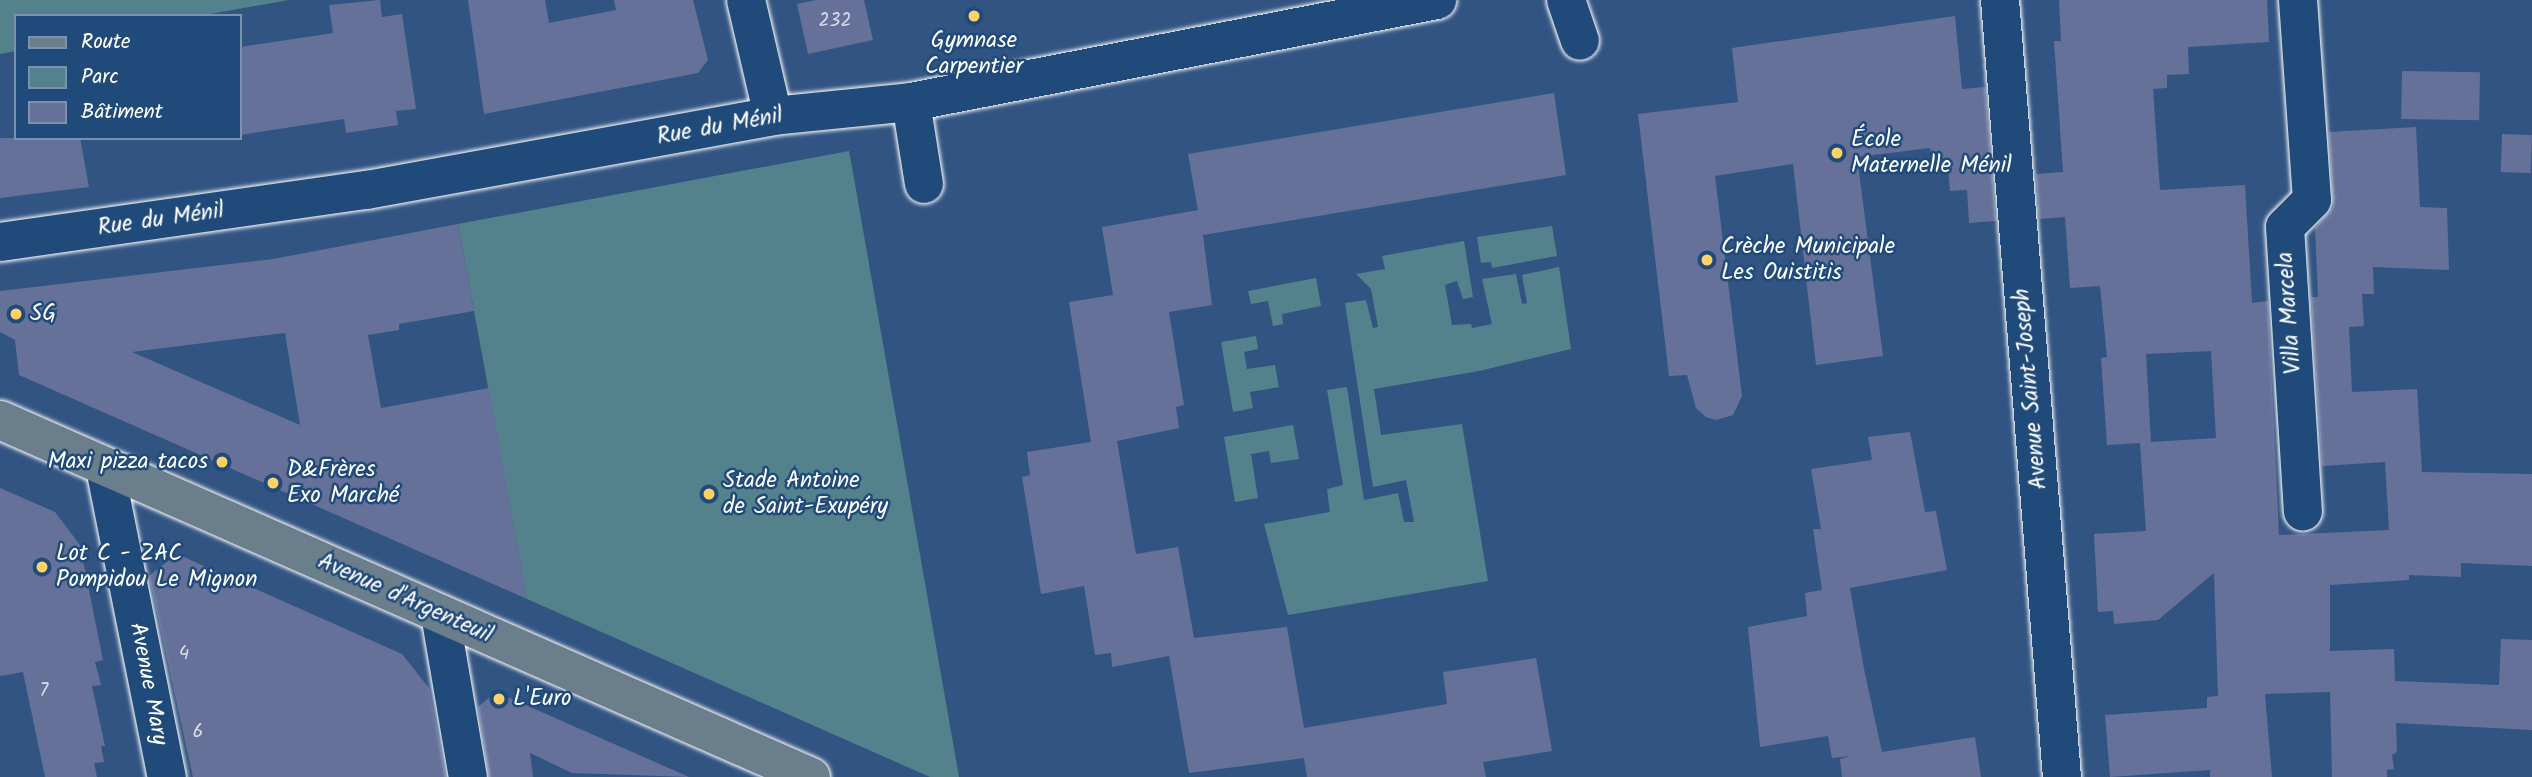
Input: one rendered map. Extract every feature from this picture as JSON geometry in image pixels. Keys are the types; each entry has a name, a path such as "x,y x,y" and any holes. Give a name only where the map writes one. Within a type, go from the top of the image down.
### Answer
{"main road":[{"name":"Avenue d'Argenteuil","path":"0,421 811,777"}],"street":[{"path":"746,0 773,116"},
{"name":"Rue du Ménil","path":"0,242 367,190 773,116 911,102 1437,0"},
{"path":"1566,0 1580,41"},
{"name":"Avenue Saint-Joseph","path":"2000,0 2062,777"},
{"name":"Villa Marcela","path":"2298,0 2312,200 2284,227 2303,511"},
{"path":"911,102 924,184"},
{"name":"Avenue Mary","path":"105,468 166,777"},
{"path":"440,614 468,777"}],"green space":[{"path":"0,0 289,0 210,14 14,14 14,51 0,54"},
{"name":"Stade Antoine de Saint-Exupéry","path":"849,151 959,777 930,777 527,599 458,224"},
{"path":"1552,226 1557,256 1492,268 1491,262 1481,263 1477,237"},
{"path":"1464,241 1473,297 1463,299 1457,281 1445,285 1452,325 1471,324 1472,328 1492,324 1482,279 1516,274 1522,304 1527,303 1522,275 1559,267 1571,349 1479,371 1374,389 1381,435 1462,424 1488,581 1288,615 1264,524 1330,512 1327,489 1343,485 1327,390 1347,387 1364,500 1398,493 1404,522 1414,522 1406,480 1373,487 1345,303 1366,300 1373,328 1378,327 1371,289 1356,274 1385,269 1382,256"},
{"path":"1316,278 1321,306 1282,314 1283,324 1273,326 1268,301 1251,304 1248,291"},
{"path":"1256,336 1258,349 1244,352 1247,369 1275,365 1279,387 1250,392 1253,408 1233,412 1221,342"},
{"path":"1293,425 1299,459 1271,463 1269,451 1251,454 1258,498 1235,502 1224,437"}],"building":[{"path":"380,0 382,17 402,14 416,109 396,111 398,125 346,133 344,119 242,135 242,47 333,33 329,5"},
{"path":"468,0 545,0 549,23 616,10 614,0 693,0 708,60 698,73 484,114"},
{"path":"816,0 864,0 873,40 808,54 797,4"},
{"path":"2059,0 2267,0 2269,42 2188,47 2189,74 2167,75 2167,88 2153,89 2160,190 2245,185 2252,303 2268,301 2279,535 2389,530 2385,462 2322,466 2311,297 2318,297 2315,228 2333,207 2329,132 2416,127 2420,207 2447,208 2449,270 2373,267 2374,294 2362,294 2364,326 2349,327 2352,392 2417,389 2422,472 2532,474 2532,566 2461,563 2461,577 2409,575 2409,580 2330,585 2330,651 2394,649 2395,681 2499,685 2501,639 2532,640 2532,730 2396,723 2397,752 2392,755 2394,769 2387,770 2387,777 2332,777 2330,692 2265,694 2272,777 2210,777 2210,770 2110,777 2105,715 2207,708 2207,697 2218,696 2214,573 2158,620 2114,624 2113,611 2098,612 2094,534 2146,531 2140,443 2107,445 2101,358 2107,357 2100,286 2070,288 2065,217 2039,219 2036,174 2063,172 2054,41 2061,41","holes":["2211,351 2216,438 2151,442 2146,354"]},
{"path":"1955,16 1962,89 1985,87 1996,221 1969,223 1967,190 1950,191 1947,158 1932,160 1930,148 1857,157 1883,356 1816,365 1793,164 1715,176 1742,396 1733,415 1716,420 1706,417 1696,408 1687,375 1669,376 1638,114 1738,102 1732,48"},
{"path":"2402,71 2480,72 2479,120 2401,119"},
{"path":"1554,93 1566,175 1203,235 1212,305 1169,312 1184,405 1176,407 1179,428 1117,441 1136,554 1178,547 1194,638 1287,627 1304,728 1447,704 1443,672 1536,658 1552,751 1483,762 1486,777 1307,777 1304,758 1189,773 1169,656 1112,667 1111,653 1095,655 1084,586 1041,594 1022,477 1030,475 1027,452 1091,442 1069,302 1113,295 1102,227 1198,210 1188,154"},
{"path":"2502,134 2532,135 2531,173 2501,172"},
{"path":"0,138 80,140 89,187 0,198"},
{"path":"458,224 474,311 399,324 399,330 368,335 381,408 489,388 527,599 19,375 15,340 0,332 0,291 273,259","holes":["285,333 300,425 132,352"]},
{"path":"1910,432 1925,512 1936,511 1947,570 1850,588 1864,669 1882,752 1975,737 1981,777 1842,777 1840,759 1851,756 1832,758 1828,736 1760,747 1748,627 1807,616 1805,593 1822,590 1813,529 1821,529 1811,469 1872,460 1868,437"},
{"name":"Lot C - ZAC Pompidou Le Mignon","path":"0,488 55,512 80,545 103,660 95,662 101,685 92,686 105,746 101,746 104,762 94,763 97,777 45,777 23,672 0,676"},
{"path":"177,554 402,654 429,688 446,777 193,777 149,576"},
{"path":"496,692 689,777 572,773 530,753 533,777 489,777 478,707"}],"place":[{"name":"Gymnase Carpentier","path":"974,16"},
{"name":"École Maternelle Ménil","path":"1837,153"},
{"name":"Crèche Municipale Les Ouistitis","path":"1707,260"},
{"name":"SG","path":"16,314"},
{"name":"Maxi pizza tacos","path":"222,462"},
{"name":"D&Frères Exo Marché","path":"273,483"},
{"name":"Stade Antoine de Saint-Exupéry","path":"709,494"},
{"name":"Lot C - ZAC Pompidou Le Mignon","path":"42,567"},
{"name":"L'Euro","path":"499,699"}]}
